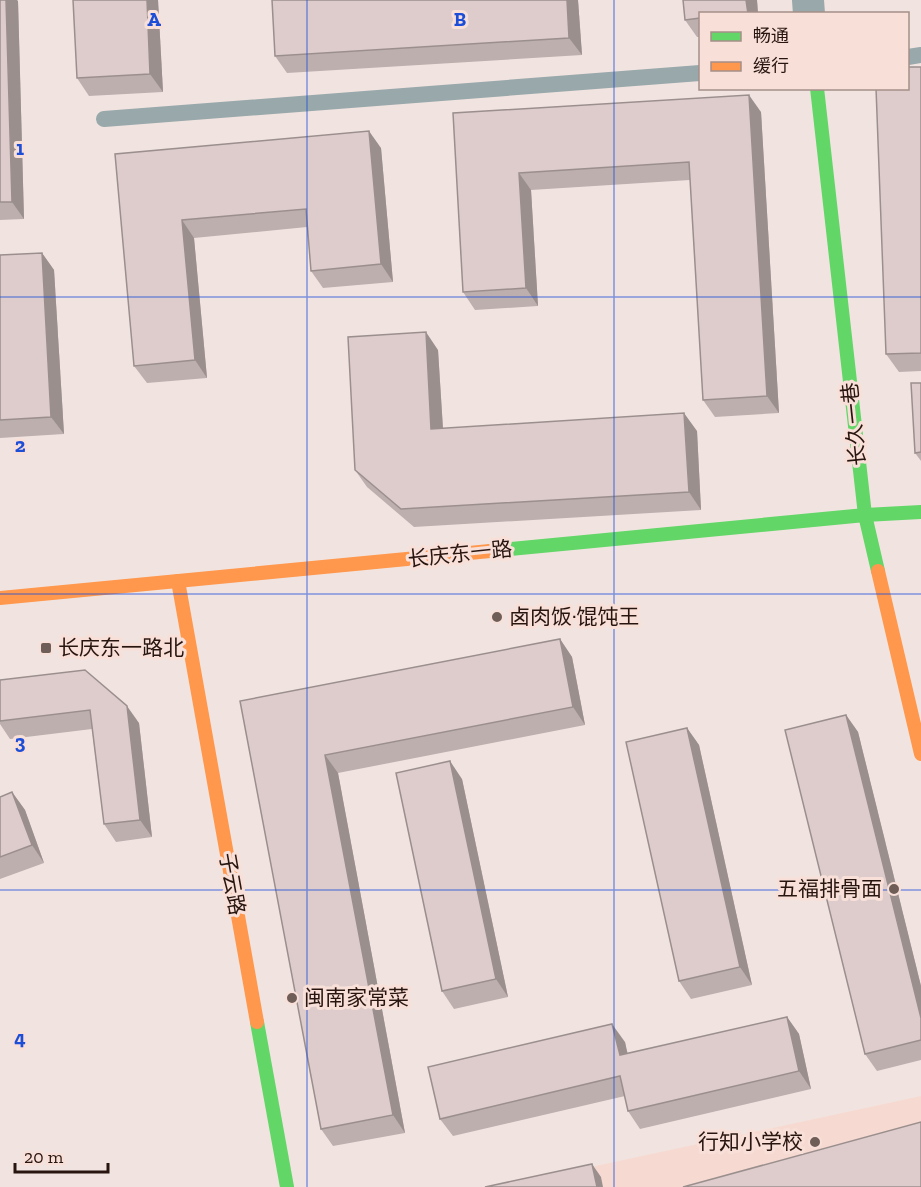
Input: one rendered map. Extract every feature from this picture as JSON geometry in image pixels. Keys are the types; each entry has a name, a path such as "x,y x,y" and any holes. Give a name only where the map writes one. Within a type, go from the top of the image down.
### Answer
{"street":[{"name":"长久一巷","path":"817,90 864,515 921,754"},
{"name":"长庆东一路","path":"0,598 864,515 921,512"},
{"name":"子云路","path":"178,581 287,1187"}],"lane":[{"path":"104,119 699,73"}],"shaded area":[{"name":"行知小学校","path":"921,1096 921,1187 498,1187"}],"building":[{"path":"0,0 6,0 12,202 0,202"},
{"path":"73,0 147,0 150,74 77,78"},
{"path":"272,0 567,0 569,38 275,56"},
{"path":"683,0 746,0 748,12 699,12 699,18 685,20"},
{"path":"909,67 921,67 921,353 886,354 876,90 909,90"},
{"path":"749,95 767,396 703,400 689,162 519,173 526,288 463,292 453,113"},
{"path":"369,131 381,264 311,271 306,209 182,220 195,360 134,366 115,154"},
{"path":"42,253 51,417 0,420 0,255"},
{"path":"426,332 431,429 684,413 689,492 401,509 355,470 348,337"},
{"path":"911,383 921,383 921,452 915,453"},
{"path":"560,639 573,707 325,755 393,1115 321,1129 240,701"},
{"path":"85,670 127,706 140,820 104,824 90,710 0,721 0,680"},
{"path":"846,715 921,1018 921,1040 865,1054 785,730"},
{"path":"687,728 740,967 679,981 626,742"},
{"path":"450,761 496,979 442,991 396,773"},
{"path":"12,792 32,845 0,857 0,797"},
{"path":"787,1017 799,1071 628,1111 620,1076 440,1119 428,1067 612,1024 620,1055"},
{"path":"921,1122 921,1187 683,1187"},
{"path":"592,1164 597,1187 485,1187"}],"traffic: fast":[{"path":"817,90 865,515 878,571"},
{"path":"490,551 865,515 921,512"},
{"path":"257,1022 287,1187"}],"traffic: slow":[{"path":"0,598 490,551"},
{"path":"878,571 921,754"},
{"path":"178,581 257,1022"}],"place":[{"name":"卤肉饭·馄饨王","path":"497,617"},
{"name":"长庆东一路北","path":"46,648"},
{"name":"五福排骨面","path":"894,889"},
{"name":"闽南家常菜","path":"292,998"},
{"name":"行知小学校","path":"815,1142"}]}
